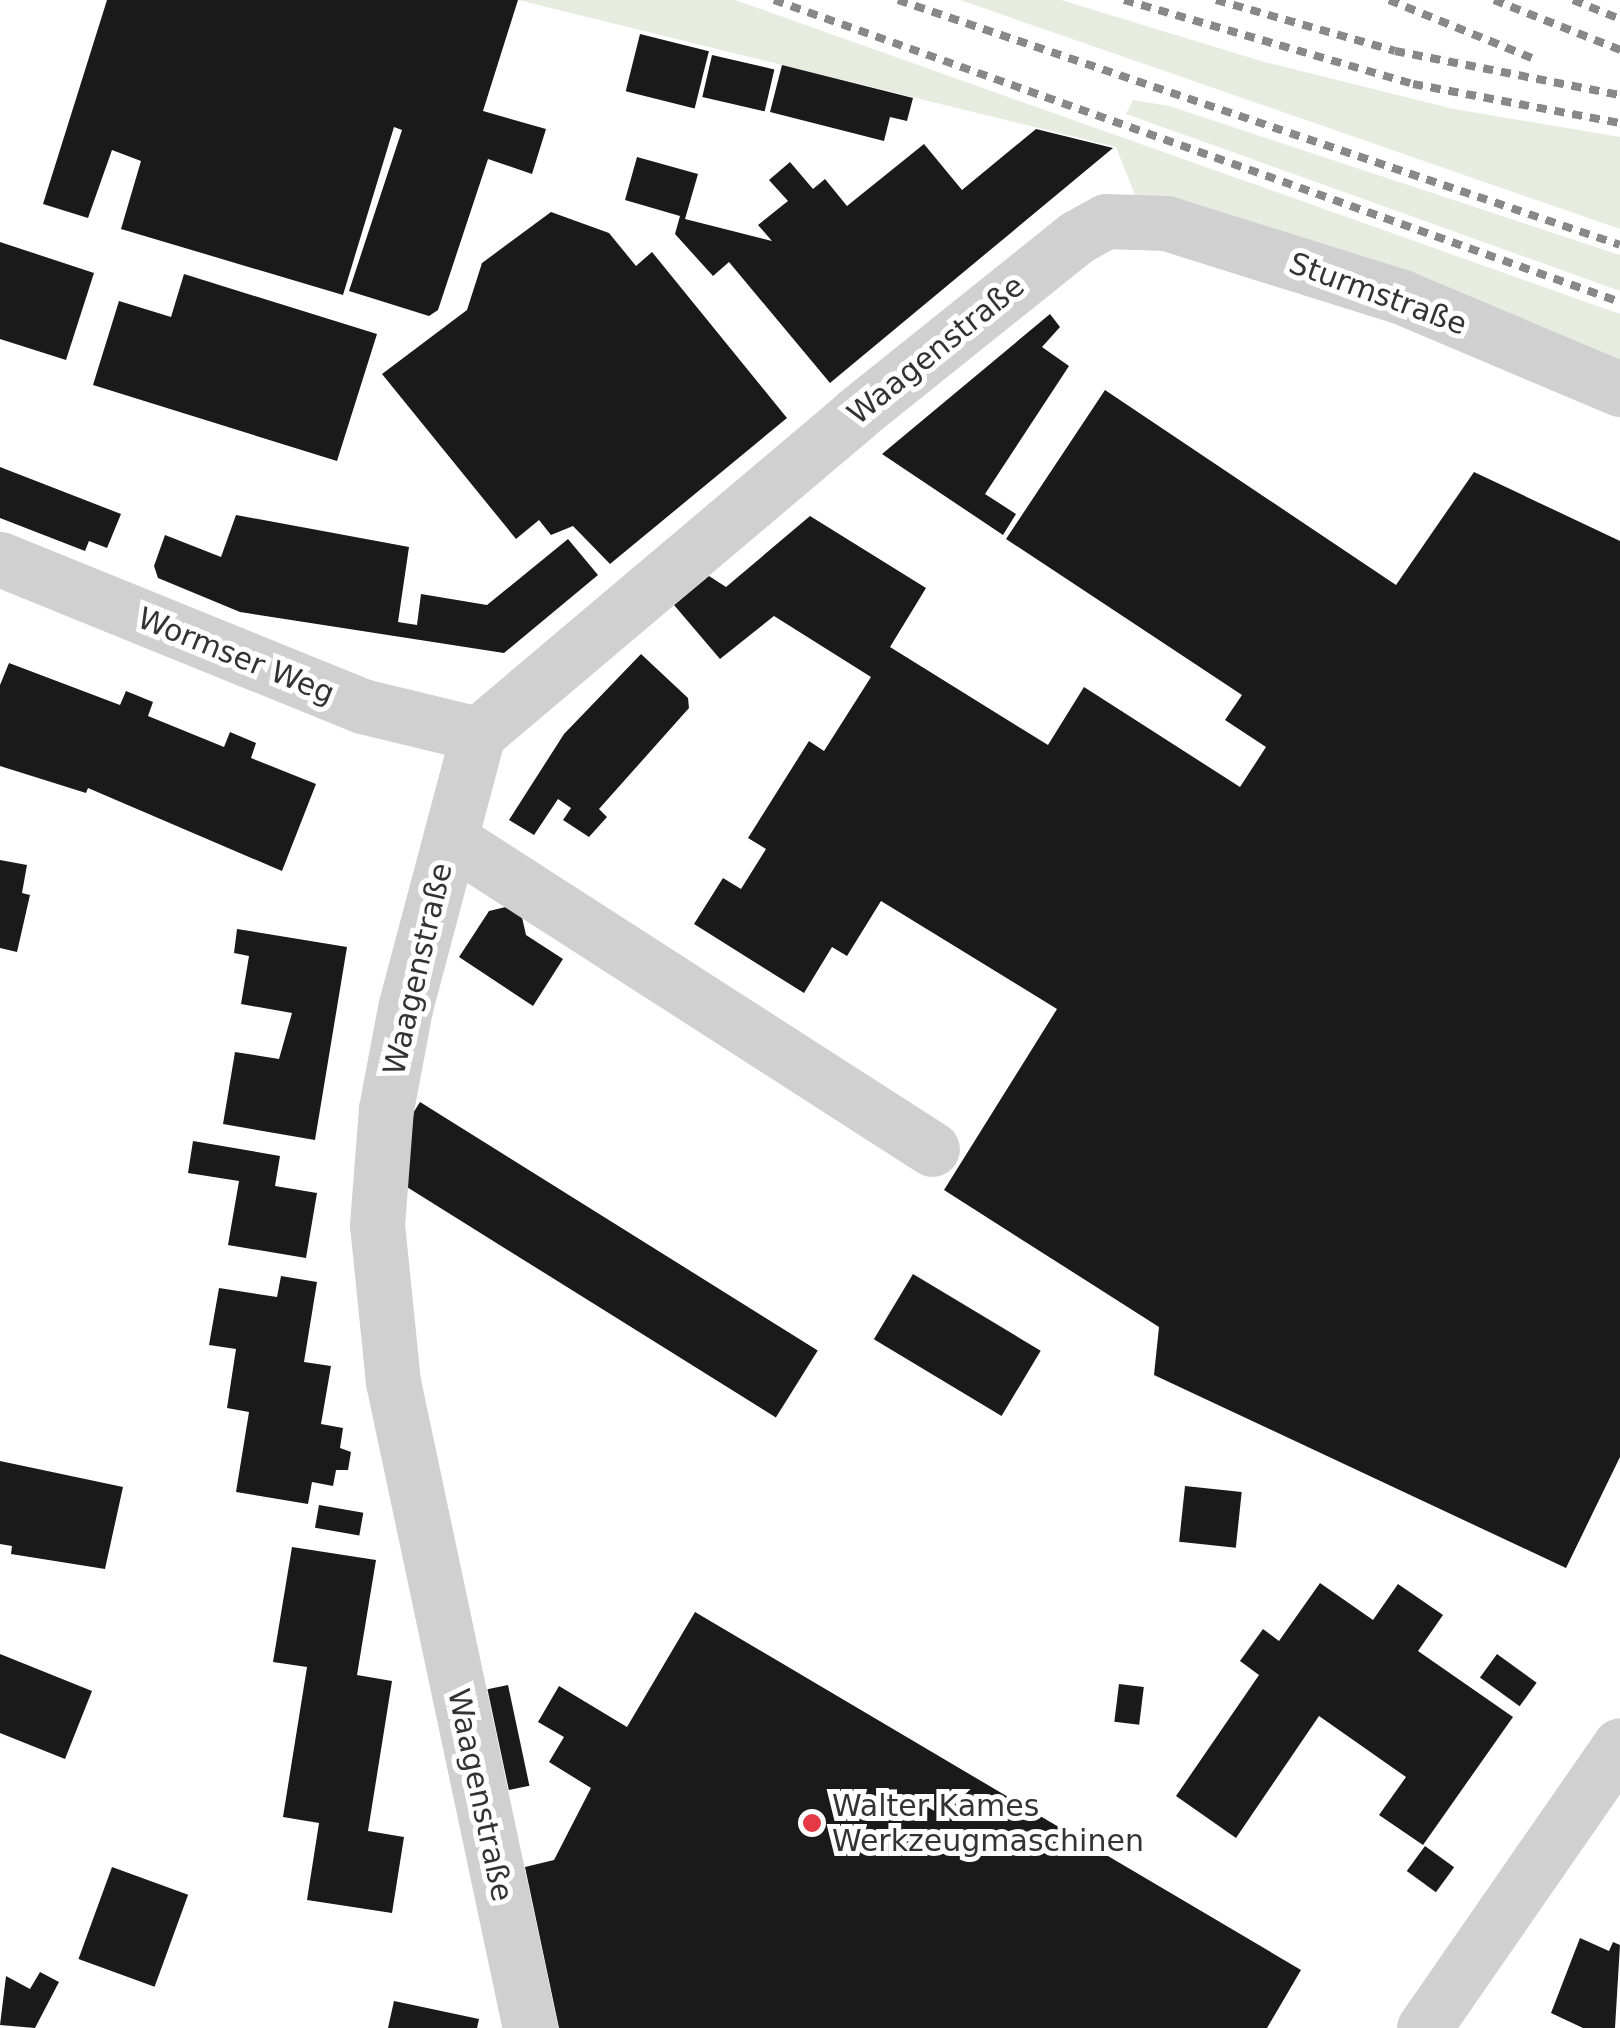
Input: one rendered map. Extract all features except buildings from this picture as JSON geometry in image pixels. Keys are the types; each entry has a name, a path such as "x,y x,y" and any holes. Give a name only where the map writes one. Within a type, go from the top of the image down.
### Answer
{"street":[{"name":"Sturmstraße","path":"1130,218 1166,223 1402,296 1620,389"},
{"name":"Waagenstraße","path":"530,2028 394,1382 377,1226 395,1058 478,734 1077,237 1106,221 1130,218"},
{"name":"Wormser Weg","path":"0,559 344,699 478,734"},
{"path":"450,839 932,1149"},
{"path":"1424,2028 1620,1745"}],"shaded area":[{"path":"518,0 735,0 1620,314 1620,370 1135,195 1116,147"},
{"path":"960,0 1061,0 1261,61 1454,109 1620,137 1620,229"},
{"path":"1133,100 1169,106 1620,255 1620,291 1126,114"}],"railway":[{"path":"774,0 1620,302"},
{"path":"898,0 1620,245"},
{"path":"1124,0 1413,84 1620,123"},
{"path":"1216,0 1395,51 1620,95"},
{"path":"1389,0 1532,58"},
{"path":"1494,0 1620,50"},
{"path":"1573,0 1620,19"}],"place":[{"name":"Walter Kames Werkzeugmaschinen","path":"812,1823"}]}
